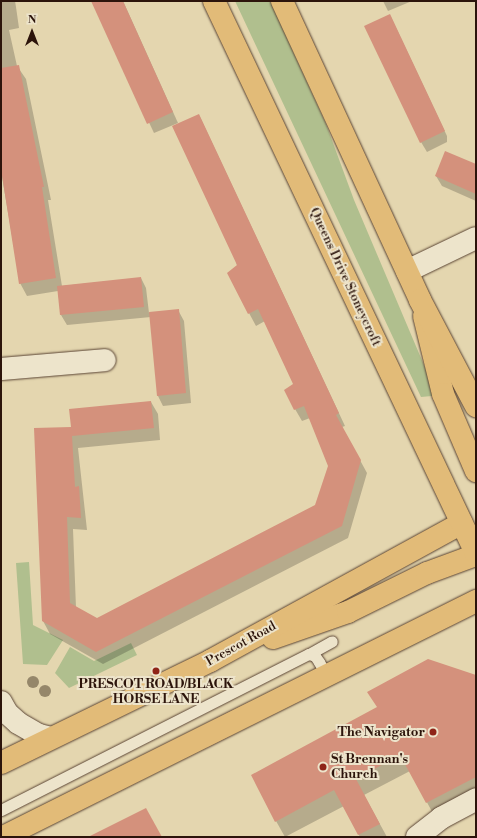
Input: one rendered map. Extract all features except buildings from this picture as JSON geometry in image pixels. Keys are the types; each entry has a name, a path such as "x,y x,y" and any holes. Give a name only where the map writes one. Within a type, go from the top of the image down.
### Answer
{"main road":[{"name":"Queens Drive Stoneycroft","path":"214,1 471,525 476,554"},
{"path":"282,1 420,300 476,406"},
{"path":"420,300 443,394 476,471"},
{"name":"Prescot Road","path":"1,763 210,661 471,525"},
{"path":"210,661 348,612 427,573 476,554"},
{"path":"3,837 476,600"}],"street":[{"path":"407,271 476,238"},
{"path":"1,369 105,360"},
{"path":"1,702 7,713 18,723 39,735 51,738"},
{"path":"417,837 441,818 476,799"}],"lane":[{"path":"1,810 332,641"},
{"path":"309,654 315,656 319,662 324,671 323,677"}],"green space":[{"path":"235,1 270,1 326,124 354,200 435,391 432,396 421,397"},
{"path":"29,562 33,625 63,640 47,665 23,664 16,563"},
{"path":"131,643 137,655 69,688 55,673 70,647 94,661"}],"place":[{"name":"PRESCOT ROAD/BLACK HORSE LANE","path":"156,671"},
{"name":"The Navigator","path":"433,732"},
{"name":"St Brennan's Church","path":"323,767"}]}
